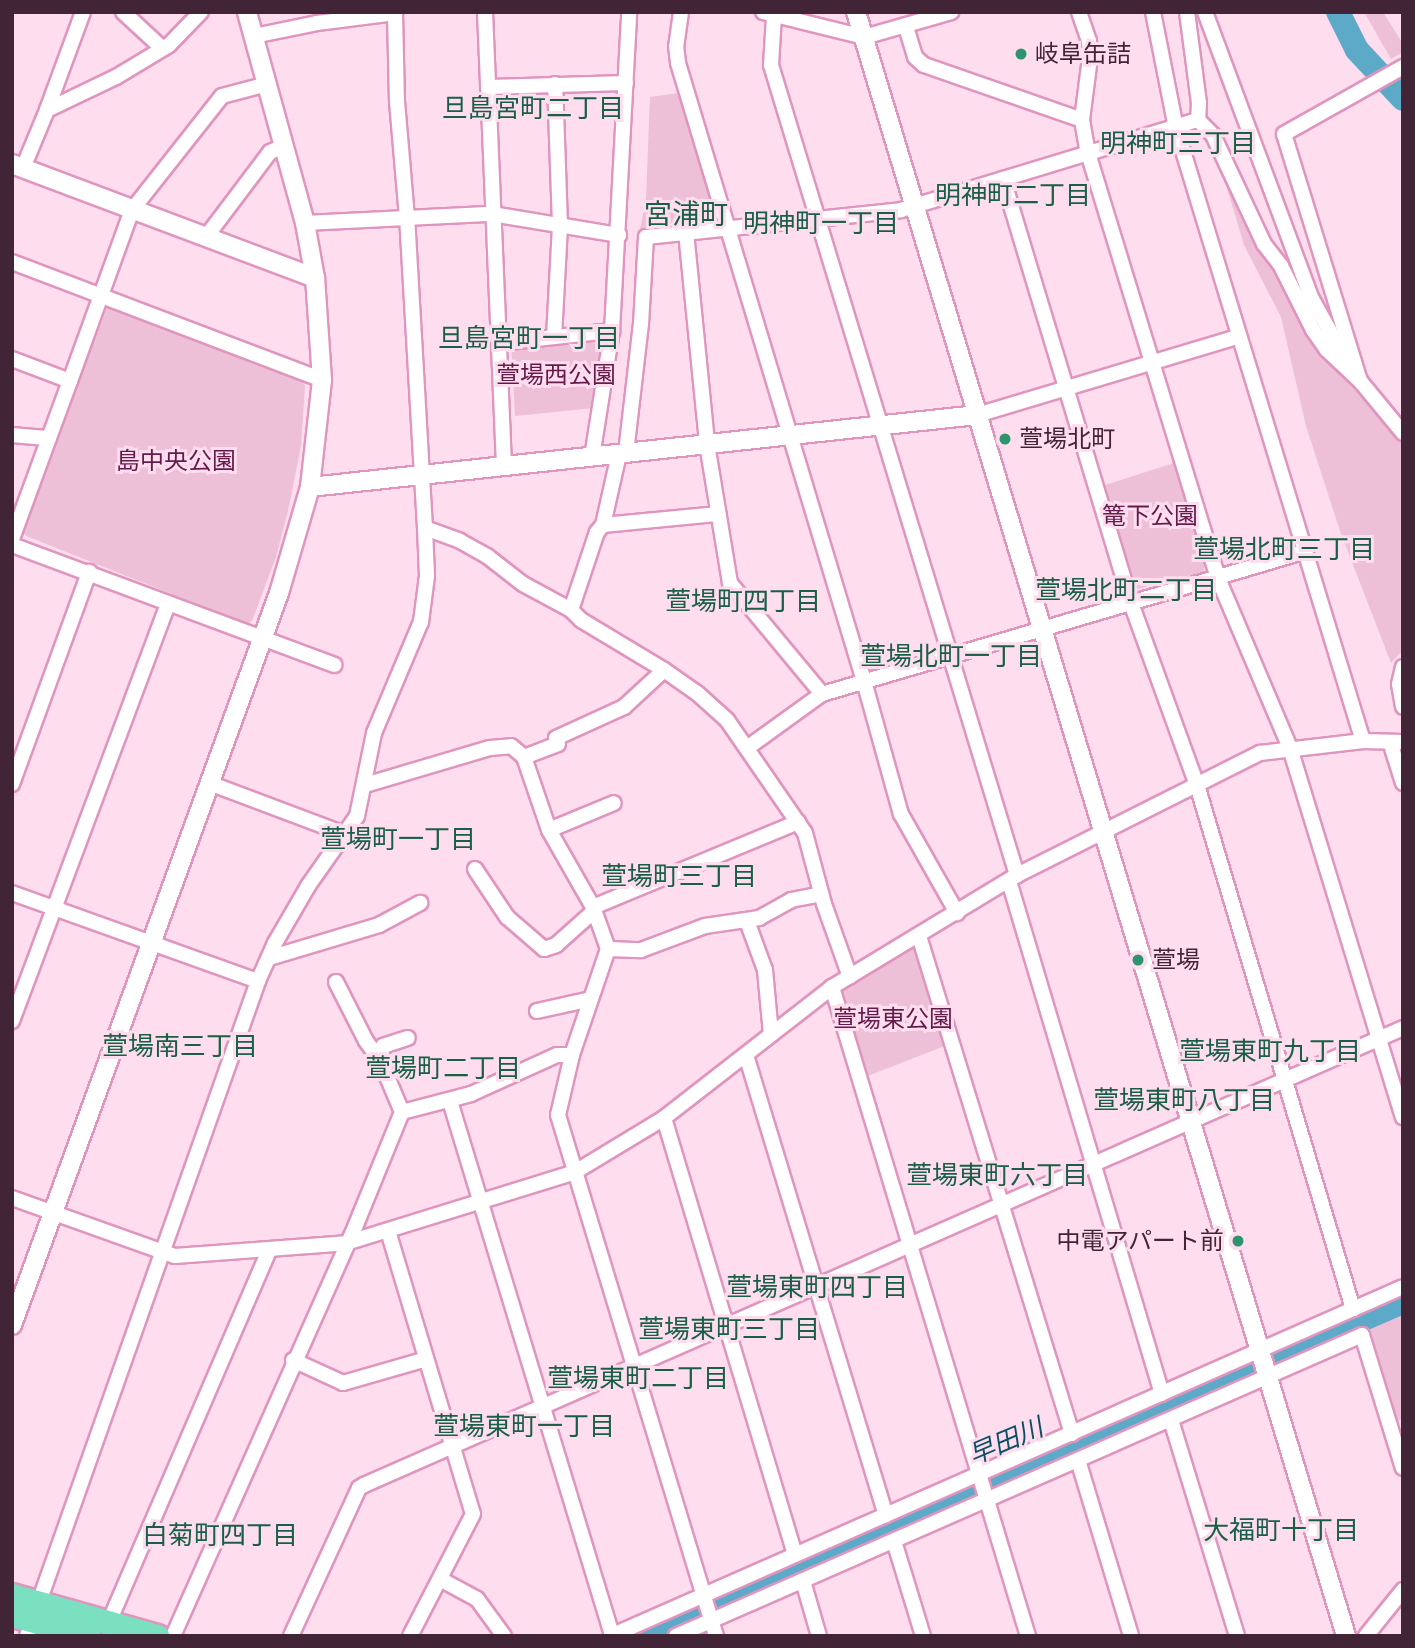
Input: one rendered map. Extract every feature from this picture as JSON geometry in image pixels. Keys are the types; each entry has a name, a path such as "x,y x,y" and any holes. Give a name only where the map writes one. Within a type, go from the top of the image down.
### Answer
{"main road":[{"path":"12,1595 28,1618 88,1636"},
{"path":"28,1618 109,1622 157,1636"}],"street":[{"path":"83,12 47,110 17,166 315,278"},
{"path":"123,12 163,49"},
{"path":"47,110 116,77 163,49 201,12"},
{"path":"12,1325 51,1212 264,637 299,533 310,487 322,380 315,278 304,223 247,12"},
{"path":"28,1618 163,1253 258,982 307,886 357,816 374,733 421,622 427,576 423,476 397,102 395,12 316,18 254,36"},
{"path":"485,12 504,467"},
{"path":"592,457 611,331 629,12"},
{"path":"681,12 676,46 678,63 791,435 901,814 957,913"},
{"path":"856,12 1346,1636"},
{"path":"951,12 864,37 769,14 771,65 951,655 1094,1165 1162,1394"},
{"path":"1079,12 1089,41 1090,58 1082,120 1088,153 1217,576 1290,748 1403,1117"},
{"path":"1153,12 1175,128 1363,741"},
{"path":"1187,12 1199,103 1198,120 1213,135 1264,244 1281,266 1313,330 1403,433"},
{"path":"1205,12 1312,299 1332,335 1343,367"},
{"path":"906,27 915,57 924,65 1082,120"},
{"path":"1361,382 1284,134 1403,67"},
{"path":"488,87 626,83"},
{"path":"12,539 132,210 222,96 267,84"},
{"path":"554,337 560,225 555,85"},
{"path":"571,610 597,532 603,525 622,453 640,338 646,237 915,206 1198,120"},
{"path":"206,237 270,152 284,146"},
{"path":"1003,178 1131,603 1197,785 1353,1309"},
{"path":"304,223 492,214 618,235"},
{"path":"686,232 707,444 730,583 822,694"},
{"path":"12,262 322,380"},
{"path":"499,343 611,331"},
{"path":"310,487 977,415 1237,337"},
{"path":"12,359 70,381"},
{"path":"12,435 49,438"},
{"path":"603,525 718,514"},
{"path":"425,528 478,551 523,584 571,610 581,620 664,670 727,720 798,822 814,858 821,894 850,976"},
{"path":"12,544 334,665"},
{"path":"747,748 822,694 1303,552"},
{"path":"12,784 89,572"},
{"path":"12,1021 168,603"},
{"path":"1403,667 1399,684 1403,707"},
{"path":"524,757 558,744 556,738 624,707 664,670"},
{"path":"12,1198 174,1256 346,1243 388,1231 575,1172 664,1118 832,987 1013,878 1260,753 1363,741 1396,742 1403,783"},
{"path":"365,785 490,748 511,746 524,757 549,830 593,909 608,949 572,1055 558,1115 716,1636"},
{"path":"209,783 345,835"},
{"path":"549,830 614,803"},
{"path":"475,869 507,917 544,948 556,945 593,909 798,822"},
{"path":"12,893 258,982"},
{"path":"608,949 641,950 705,926 747,921 790,900 821,894"},
{"path":"269,958 379,925 420,903"},
{"path":"747,921 765,970 771,1035"},
{"path":"919,936 1072,1434"},
{"path":"173,1636 402,1112 380,1060 366,1041 336,982"},
{"path":"832,987 1028,1636"},
{"path":"537,1011 590,999"},
{"path":"291,1636 359,1488 726,1324 1403,1028"},
{"path":"380,1060 383,1046 408,1038"},
{"path":"402,1112 450,1101 557,1055 572,1055"},
{"path":"746,1055 886,1515"},
{"path":"450,1101 612,1635 703,1598 1162,1394 1362,1335 1403,1468"},
{"path":"664,1118 795,1555"},
{"path":"388,1231 473,1514 410,1636"},
{"path":"109,1622 270,1249"},
{"path":"676,1636 710,1618 803,1581 986,1498 1171,1420 1353,1309 1403,1287"},
{"path":"293,1360 343,1383 426,1359"},
{"path":"1171,1420 1237,1636"},
{"path":"1078,1460 1131,1636"},
{"path":"894,1541 923,1636"},
{"path":"440,1579 477,1599 504,1636"},
{"path":"803,1581 819,1636"},
{"path":"1366,1636 1403,1590"}],"green space":[{"path":"1364,12 1383,12 1403,44 1403,52 1391,59"},
{"path":"678,93 716,218 713,222 640,230 646,199 650,97"},
{"path":"1221,168 1322,354 1403,443 1403,650 1391,663 1340,531 1306,426 1281,317 1244,245"},
{"name":"島中央公園","path":"108,305 300,380 305,386 301,446 288,511 276,557 252,621 247,624 26,536 23,531"},
{"name":"萱場西公園","path":"606,334 594,408 515,416 511,342"},
{"name":"篭下公園","path":"1174,463 1205,566 1203,572 1133,590 1102,486"},
{"name":"萱場東公園","path":"916,946 947,1045 865,1077 840,993"},
{"path":"1403,1314 1403,1418 1396,1422 1369,1328"}],"waterway":[{"path":"1338,12 1357,50 1403,99"},
{"name":"早田川","path":"634,1636 1403,1302"}],"place":[{"name":"岐阜缶詰","path":"1021,54"},
{"name":"萱場北町","path":"1005,439"},
{"name":"萱場","path":"1138,960"},
{"name":"中電アパート前","path":"1238,1241"}],"district":[{"name":"旦島宮町二丁目","path":"533,109"},
{"name":"明神町三丁目","path":"1178,144"},
{"name":"明神町二丁目","path":"1013,196"},
{"name":"宮浦町","path":"686,215"},
{"name":"明神町一丁目","path":"821,224"},
{"name":"旦島宮町一丁目","path":"529,339"},
{"name":"萱場北町三丁目","path":"1284,550"},
{"name":"萱場北町二丁目","path":"1126,591"},
{"name":"萱場町四丁目","path":"743,602"},
{"name":"萱場北町一丁目","path":"951,657"},
{"name":"萱場町一丁目","path":"398,840"},
{"name":"萱場町三丁目","path":"679,877"},
{"name":"萱場南三丁目","path":"180,1047"},
{"name":"萱場東町九丁目","path":"1270,1052"},
{"name":"萱場町二丁目","path":"443,1069"},
{"name":"萱場東町八丁目","path":"1184,1101"},
{"name":"萱場東町六丁目","path":"997,1176"},
{"name":"萱場東町四丁目","path":"817,1288"},
{"name":"萱場東町三丁目","path":"729,1330"},
{"name":"萱場東町二丁目","path":"638,1379"},
{"name":"萱場東町一丁目","path":"524,1427"},
{"name":"大福町十丁目","path":"1281,1531"},
{"name":"白菊町四丁目","path":"220,1536"}]}
